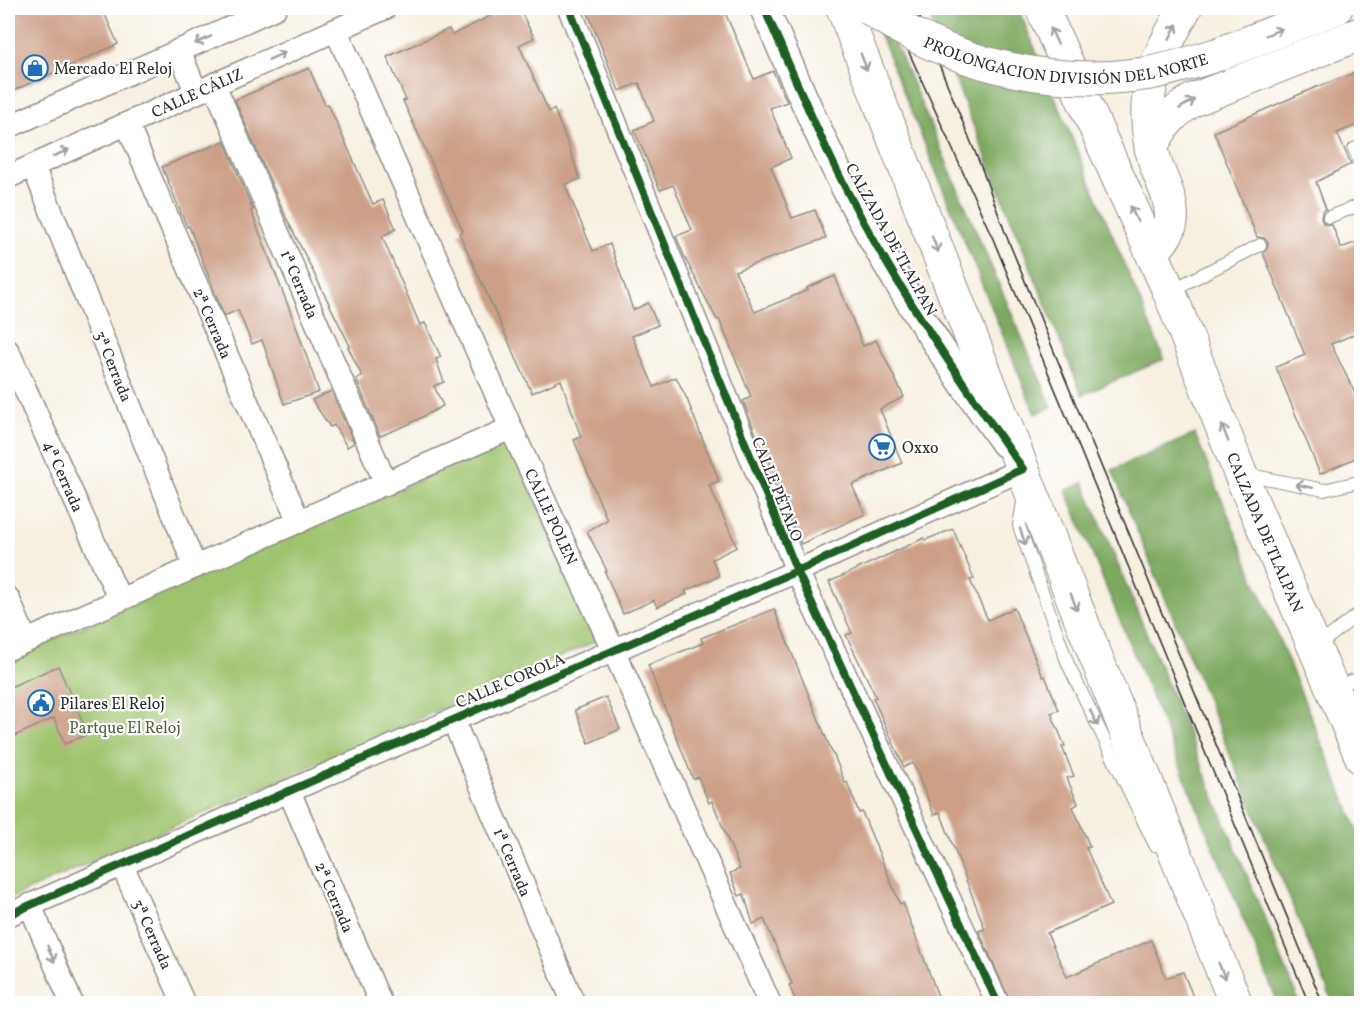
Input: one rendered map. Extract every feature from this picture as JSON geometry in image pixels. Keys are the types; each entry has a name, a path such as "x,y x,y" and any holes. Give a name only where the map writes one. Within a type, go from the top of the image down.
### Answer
{"main road":[{"name":"CALZADA DE TLALPAN","path":"843,8 1236,1004"},
{"name":"PROLONGACION DIVISIÓN DEL NORTE","path":"869,8 912,35 970,59 1003,68 1071,77 1144,74 1182,66 1219,54 1336,8"},
{"name":"CALZADA DE TLALPAN","path":"1042,8 1169,291 1240,473 1314,649 1347,682 1362,758"},
{"path":"1152,253 1167,233 1171,223 1171,210 1151,148 1148,106 1150,84 1161,53 1185,8"},
{"path":"1151,148 1165,122 1178,109 1193,100 1362,33"}],"street":[{"name":"CALLE CÁLIZ","path":"8,177 385,8"},
{"name":"CALLE PÉTALO","path":"569,8 797,571 998,1004"},
{"name":"CALZADA DE TLALPAN","path":"765,8 842,182 882,255 925,326 1025,474"},
{"path":"8,127 266,10"},
{"name":"CALLE POLEN","path":"336,30 511,428 614,651 770,1004"},
{"name":"1ª Cerrada","path":"179,50 205,88 386,484"},
{"name":"2ª Cerrada","path":"127,124 298,522"},
{"name":"3ª Cerrada","path":"33,166 195,567"},
{"name":"4ª Cerrada","path":"8,351 120,600"},
{"path":"8,598 17,645 511,428"},
{"name":"CALLE COROLA","path":"8,915 290,790 1025,474"},
{"name":"1ª Cerrada","path":"453,720 574,1004"},
{"name":"2ª Cerrada","path":"290,790 381,1004"},
{"name":"3ª Cerrada","path":"122,865 184,1004"},
{"path":"30,905 72,1004"}],"lane":[{"path":"1362,146 1354,149 1362,167"},
{"path":"1329,217 1362,204"},
{"path":"1169,291 1260,245"},
{"path":"1240,473 1324,490 1362,481"},
{"path":"1025,474 1019,526 1068,664 1159,854"},
{"path":"1314,649 1362,611"},
{"path":"1170,875 1205,929"}],"green space":[{"path":"869,8 880,8 1052,407 1035,414"},
{"path":"926,8 1018,8 1164,359 1082,395"},
{"path":"1195,434 1361,839 1361,1003 1333,1003 1112,470"},
{"name":"Partque El Reloj","path":"509,441 596,641 8,899 8,659"},
{"path":"1084,483 1300,1003 1278,1003 1066,490"}],"building":[{"name":"Mercado El Reloj","path":"8,8 102,8 118,44 8,93"},
{"path":"506,8 519,8 534,38 519,45 549,112 554,109 566,139 580,179 565,185 593,251 610,244 633,310 648,303 658,325 632,336 654,387 676,377 687,399 719,481 709,485 737,547 712,559 719,576 657,607 654,600 623,614 605,572 607,571 587,531 607,520 574,440 581,437 561,380 532,393 459,233 463,231 403,101 406,100 387,57 449,29 452,35"},
{"path":"586,8 723,8 754,79 773,71 787,102 770,108 791,158 771,167 792,218 815,210 826,238 735,271 755,312 835,276 863,346 876,340 904,397 880,409 902,463 852,485 865,514 801,544 782,499 785,498 767,456 765,457 743,401 751,397 719,319 717,320 676,236 692,230 673,185 660,190 634,130 654,121 639,83 619,91"},
{"path":"309,68 325,105 328,104 373,204 383,200 396,229 382,236 420,325 425,323 441,357 436,359 444,382 434,386 443,406 380,436 356,379 362,376 348,347 350,346 286,217 235,100"},
{"path":"1362,70 1362,123 1337,133 1351,164 1316,182 1326,209 1322,212 1321,219 1324,224 1332,225 1341,248 1362,240 1362,331 1331,344 1362,408 1362,455 1320,474 1276,367 1305,355 1263,253 1267,249 1268,242 1264,238 1257,237 1214,132 1314,88"},
{"path":"224,141 253,210 251,211 319,392 284,404 262,340 252,344 238,310 224,316 189,226 187,227 162,167"},
{"path":"331,391 354,443 347,447 334,425 330,427 312,400"},
{"path":"953,529 974,579 970,580 988,620 1014,608 1043,677 1045,676 1059,710 1051,713 1065,746 1062,747 1074,776 1067,778 1078,804 1073,807 1090,847 1086,848 1111,905 1047,933 1067,977 1151,940 1166,978 1183,972 1196,1004 1011,1004 979,931 985,929 940,812 934,815 913,763 904,767 873,698 876,697 846,635 852,633 829,582 924,538 925,540"},
{"path":"774,609 845,783 847,782 859,813 862,812 900,904 903,903 941,1004 797,1004 789,985 792,984 764,919 753,924 744,894 739,896 730,873 740,869 712,801 709,803 698,777 693,779 648,665 703,643 701,638"},
{"name":"Pilares El Reloj","path":"58,666 88,734 65,744 54,718 8,739 8,688"},
{"path":"606,697 620,729 589,743 575,710"}],"tram line":[{"path":"889,8 993,239 1309,1004"},
{"path":"916,8 982,169 1006,235 1323,1004"}],"cycle path":[{"path":"569,8 797,571 998,1004"},
{"path":"8,915 797,571 1023,469 905,294 863,221 822,140 764,8"}],"place":[{"name":"Mercado El Reloj","path":"35,68"},
{"name":"Oxxo","path":"882,447"},
{"name":"Pilares El Reloj","path":"41,703"}]}
